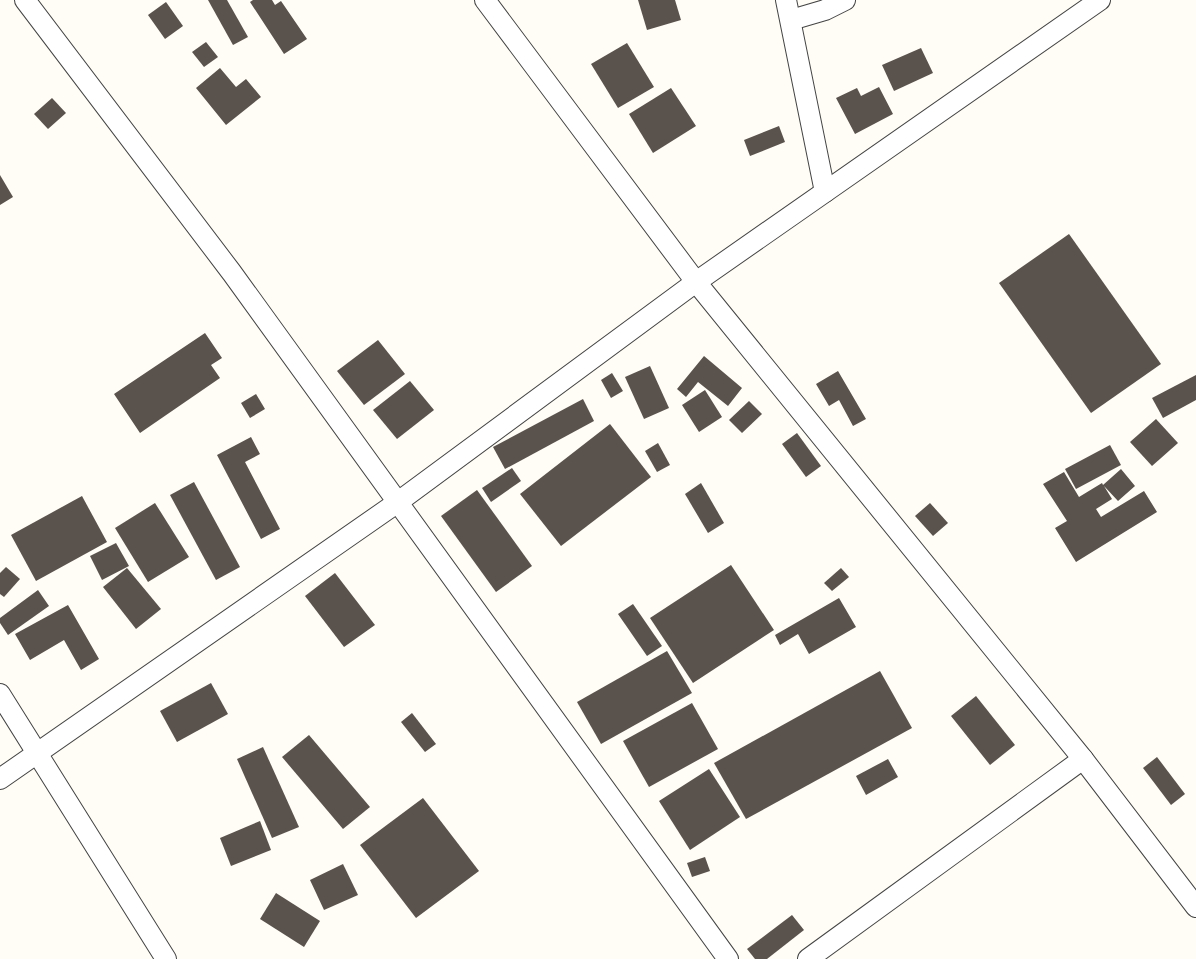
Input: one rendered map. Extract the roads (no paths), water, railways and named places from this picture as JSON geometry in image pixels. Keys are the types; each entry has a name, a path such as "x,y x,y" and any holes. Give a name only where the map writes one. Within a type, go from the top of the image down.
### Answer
{"street":[{"path":"25,0 232,274 728,959"},
{"path":"484,0 696,282 1083,759 1196,907"},
{"path":"786,0 825,192"},
{"path":"791,20 825,10 845,0"},
{"path":"0,779 398,502 696,282 1100,0"},
{"path":"0,694 166,959"},
{"path":"808,959 1083,759"}]}
